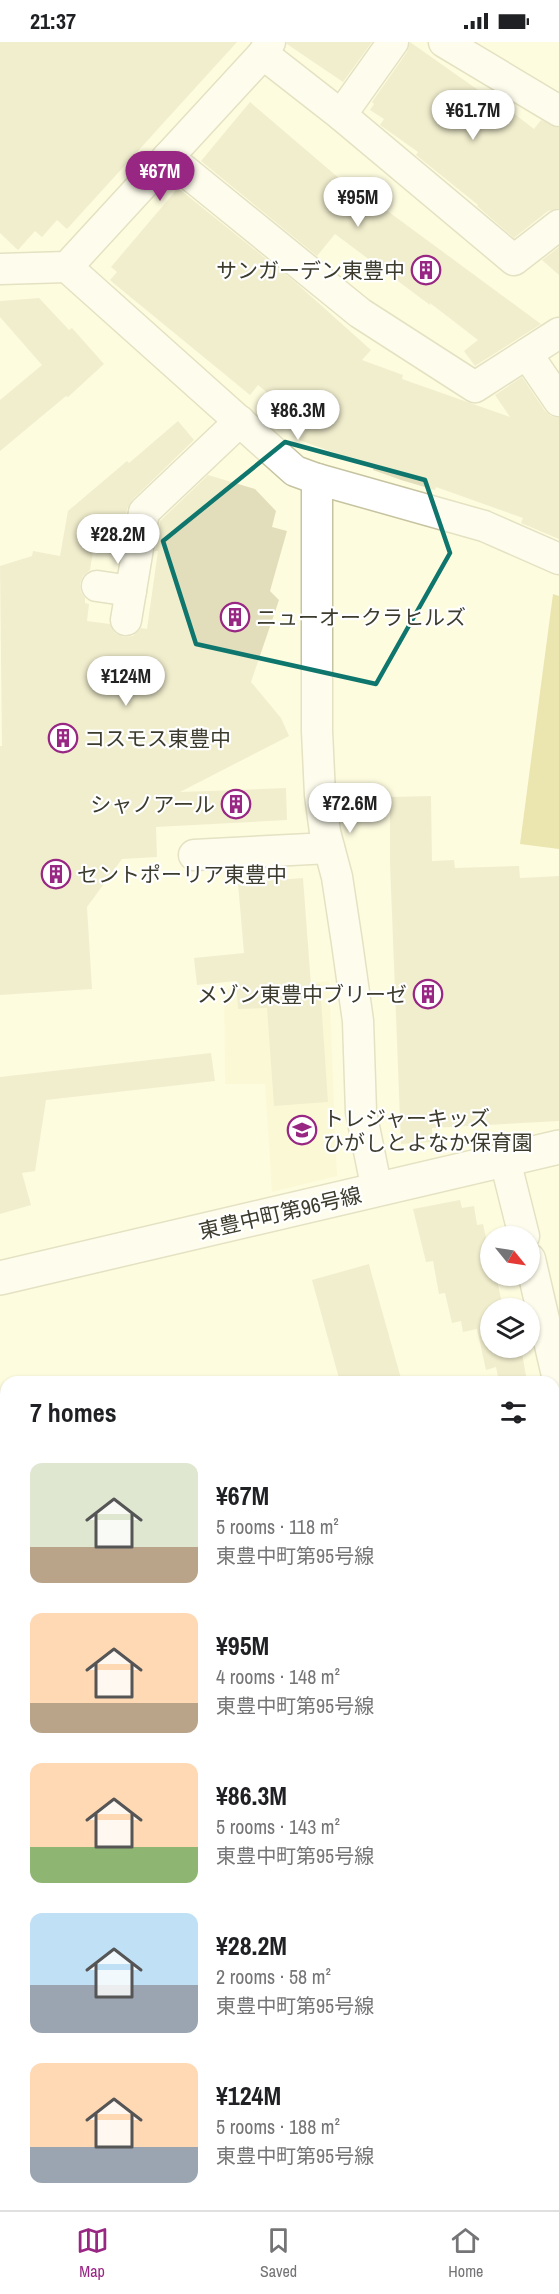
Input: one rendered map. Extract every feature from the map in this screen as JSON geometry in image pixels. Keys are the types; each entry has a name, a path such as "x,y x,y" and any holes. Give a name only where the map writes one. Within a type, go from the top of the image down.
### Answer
{"street":[{"path":"341,115 393,42"},
{"path":"444,42 559,111"},
{"path":"67,267 266,48 341,115 514,260 559,225"},
{"path":"168,157 360,313 475,387 559,333"},
{"path":"0,269 67,267 295,471 484,526 559,559"},
{"path":"527,354 559,402"},
{"path":"126,620 144,512 240,421"},
{"path":"317,479 320,795 329,848 337,877 358,1021 361,1112 377,1190"},
{"path":"98,586 131,591"},
{"path":"194,855 329,848"},
{"name":"東豊中町第96号線","path":"0,1278 559,1147"},
{"path":"505,1160 522,1226"},
{"path":"536,1286 557,1376"}],"highlighted area":[{"path":"285,442 425,480 450,553 376,684 196,644 163,541"}],"shaded area":[{"path":"553,594 559,596 559,849 520,844"},
{"name":"トレジャーキッズ ひがしとよなか保育園","path":"329,981 337,1176 272,1192 265,1084 225,1084 224,990"}],"building":[{"path":"0,42 237,42 67,229 57,220 42,237 35,231 18,250 0,233"},
{"path":"287,42 372,42 343,82"},
{"path":"410,42 488,97 490,95 534,129 541,120 559,128 559,208 548,211 514,238 478,205 416,155 418,152 380,125 384,119 370,110 374,104 372,102 407,52"},
{"path":"250,102 375,209 378,204 541,324 475,366 464,351 478,340 335,234 317,256 201,161"},
{"path":"178,188 295,282 371,350 362,360 403,375 402,379 510,417 495,395 522,377 545,411 559,418 559,539 521,523 523,518 436,487 435,490 401,480 373,470 374,467 299,440 309,427 258,385 250,395 110,280 117,272 111,267"},
{"path":"559,247 559,275 542,260"},
{"path":"39,298 69,330 72,328 104,364 68,397 66,396 0,451 0,400 42,365 0,317 0,301"},
{"path":"178,421 194,440 132,500 127,509 121,545 95,540 90,570 83,576 80,584 85,603 89,604 87,621 110,624 115,633 124,637 133,636 141,628 147,629 160,521 208,475 255,489 276,511 272,527 287,531 270,591 279,600 251,682 281,718 289,736 180,792 286,788 287,820 156,827 157,857 122,859 87,907 92,989 0,995 0,746 2,746 0,566 32,556 33,551 60,556 68,511"},
{"path":"431,796 432,861 454,860 455,868 519,866 520,878 559,876 559,1121 432,1128 432,1142 401,1144 390,863 390,797"},
{"path":"303,878 311,985 320,984 328,1102 274,1106 267,1008 238,1009 236,981 197,985 194,958 244,953 238,883"},
{"path":"211,1053 215,1081 46,1100 35,1171 22,1173 31,1205 0,1214 0,1077"},
{"path":"460,1200 462,1208 474,1206 477,1225 483,1224 483,1226 480,1226 480,1286 498,1286 501,1298 480,1298 480,1343 477,1329 463,1332 461,1321 452,1323 445,1293 439,1294 433,1261 426,1262 413,1209"},
{"path":"369,1264 400,1376 338,1376 312,1280"},
{"path":"483,1358 523,1358 526,1376 498,1376 496,1367 486,1370"}],"place":[{"name":"サンガーデン東豊中","path":"426,270"},
{"name":"ニューオークラヒルズ","path":"235,617"},
{"name":"コスモス東豊中","path":"63,738"},
{"name":"シャノアール","path":"236,804"},
{"name":"セントポーリア東豊中","path":"56,874"},
{"name":"メゾン東豊中ブリーゼ","path":"428,994"},
{"name":"トレジャーキッズ ひがしとよなか保育園","path":"302,1130"}]}
